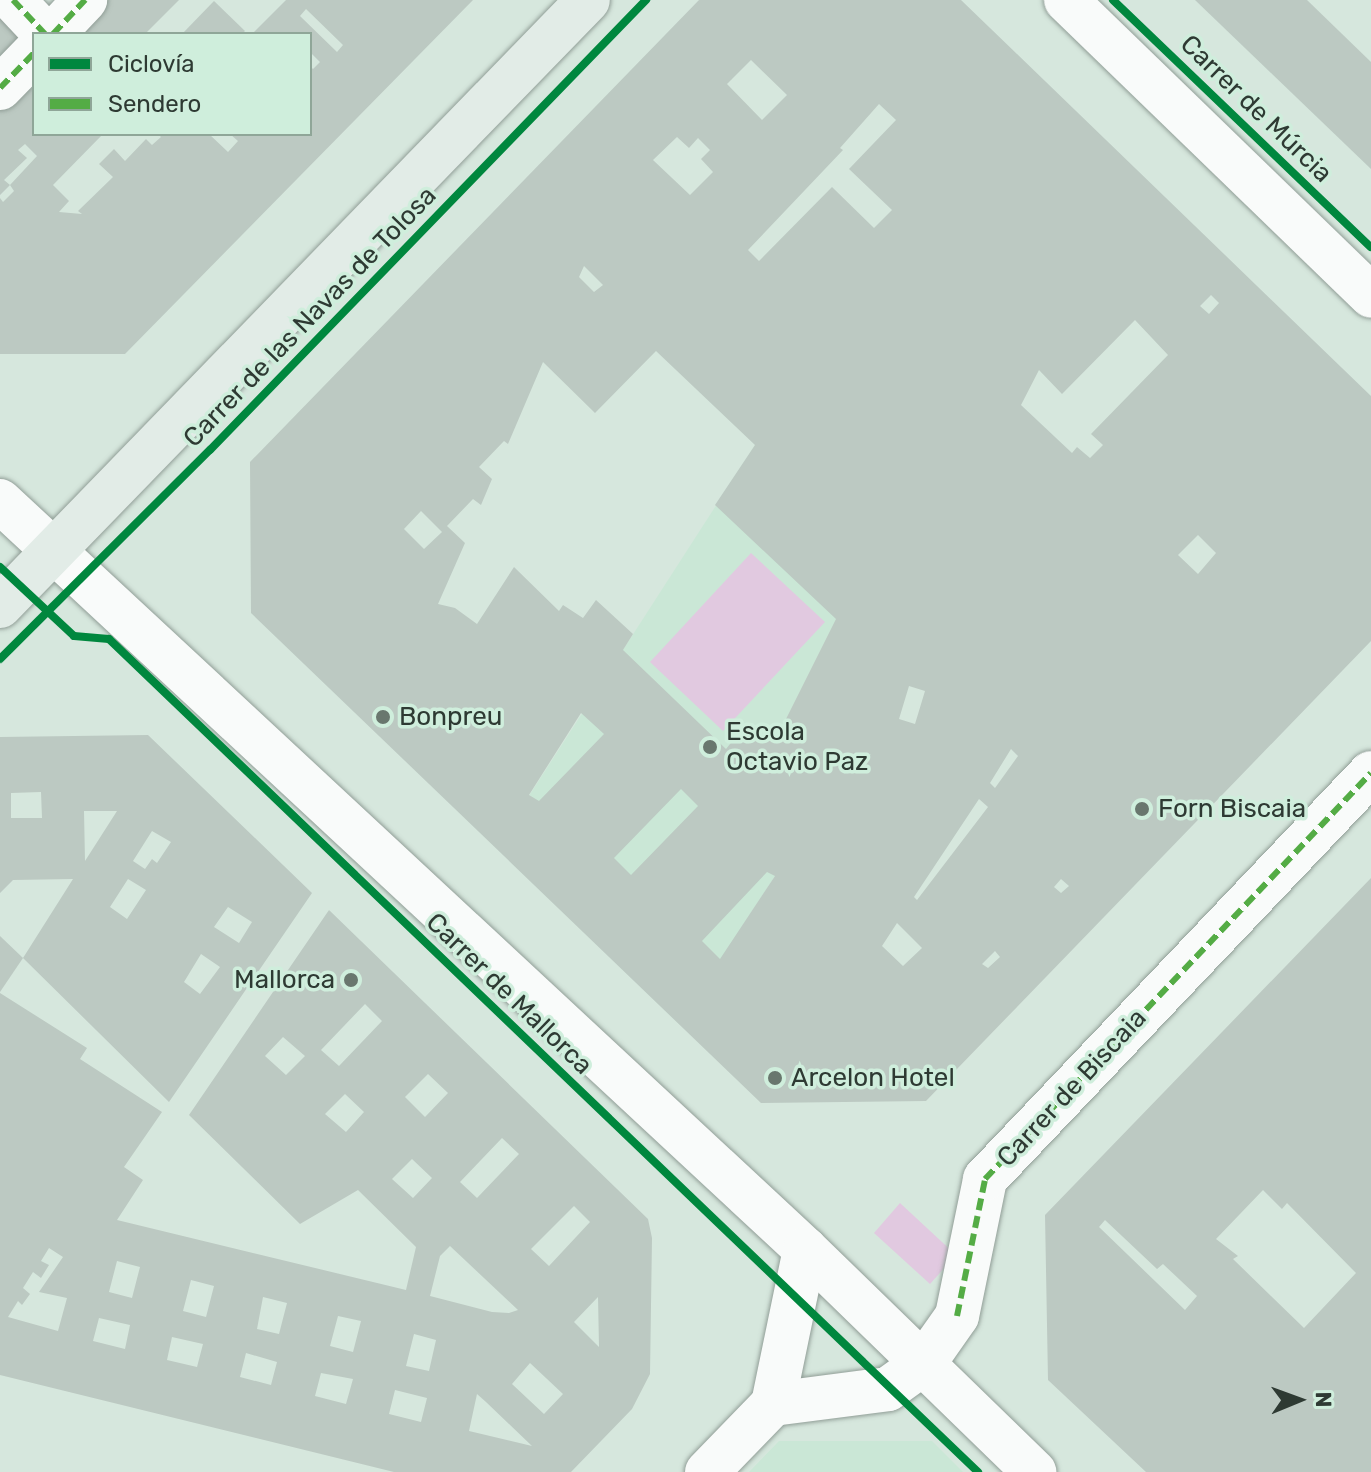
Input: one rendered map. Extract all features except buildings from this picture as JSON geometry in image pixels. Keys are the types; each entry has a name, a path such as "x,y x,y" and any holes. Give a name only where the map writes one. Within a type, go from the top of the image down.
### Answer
{"main road":[{"name":"Carrer de las Navas de Tolosa","path":"0,606 588,0"}],"street":[{"path":"13,0 43,32"},
{"path":"55,32 85,0"},
{"name":"Carrer de Múrcia","path":"1066,0 1371,296"},
{"path":"0,88 32,55"},
{"name":"Carrer de Mallorca","path":"0,501 805,1249 1034,1472"},
{"name":"Carrer de Biscaia","path":"773,1404 888,1389 924,1363 957,1316 985,1179 1371,773"},
{"path":"707,1472 773,1404 805,1249"}],"shaded area":[{"name":"Escola Octavio Paz","path":"755,445 923,606 838,779 679,1024 496,847"},
{"path":"751,553 825,622 723,731 650,662"},
{"path":"900,1203 956,1255 930,1284 874,1233"},
{"path":"779,1441 932,1441 963,1472 749,1472"}],"marked path":[{"path":"13,0 43,32"},
{"path":"55,32 85,0"},
{"path":"0,88 32,55"},
{"path":"957,1316 985,1179 1371,773"}],"cycle path":[{"path":"0,659 210,450 646,0"},
{"path":"1113,0 1371,247"},
{"path":"0,567 74,636 109,639 978,1472"}],"place":[{"name":"Bonpreu","path":"383,717"},
{"name":"Escola Octavio Paz","path":"710,747"},
{"name":"Forn Biscaia","path":"1142,809"},
{"name":"Mallorca","path":"351,980"},
{"name":"Arcelon Hotel","path":"775,1078"}]}
